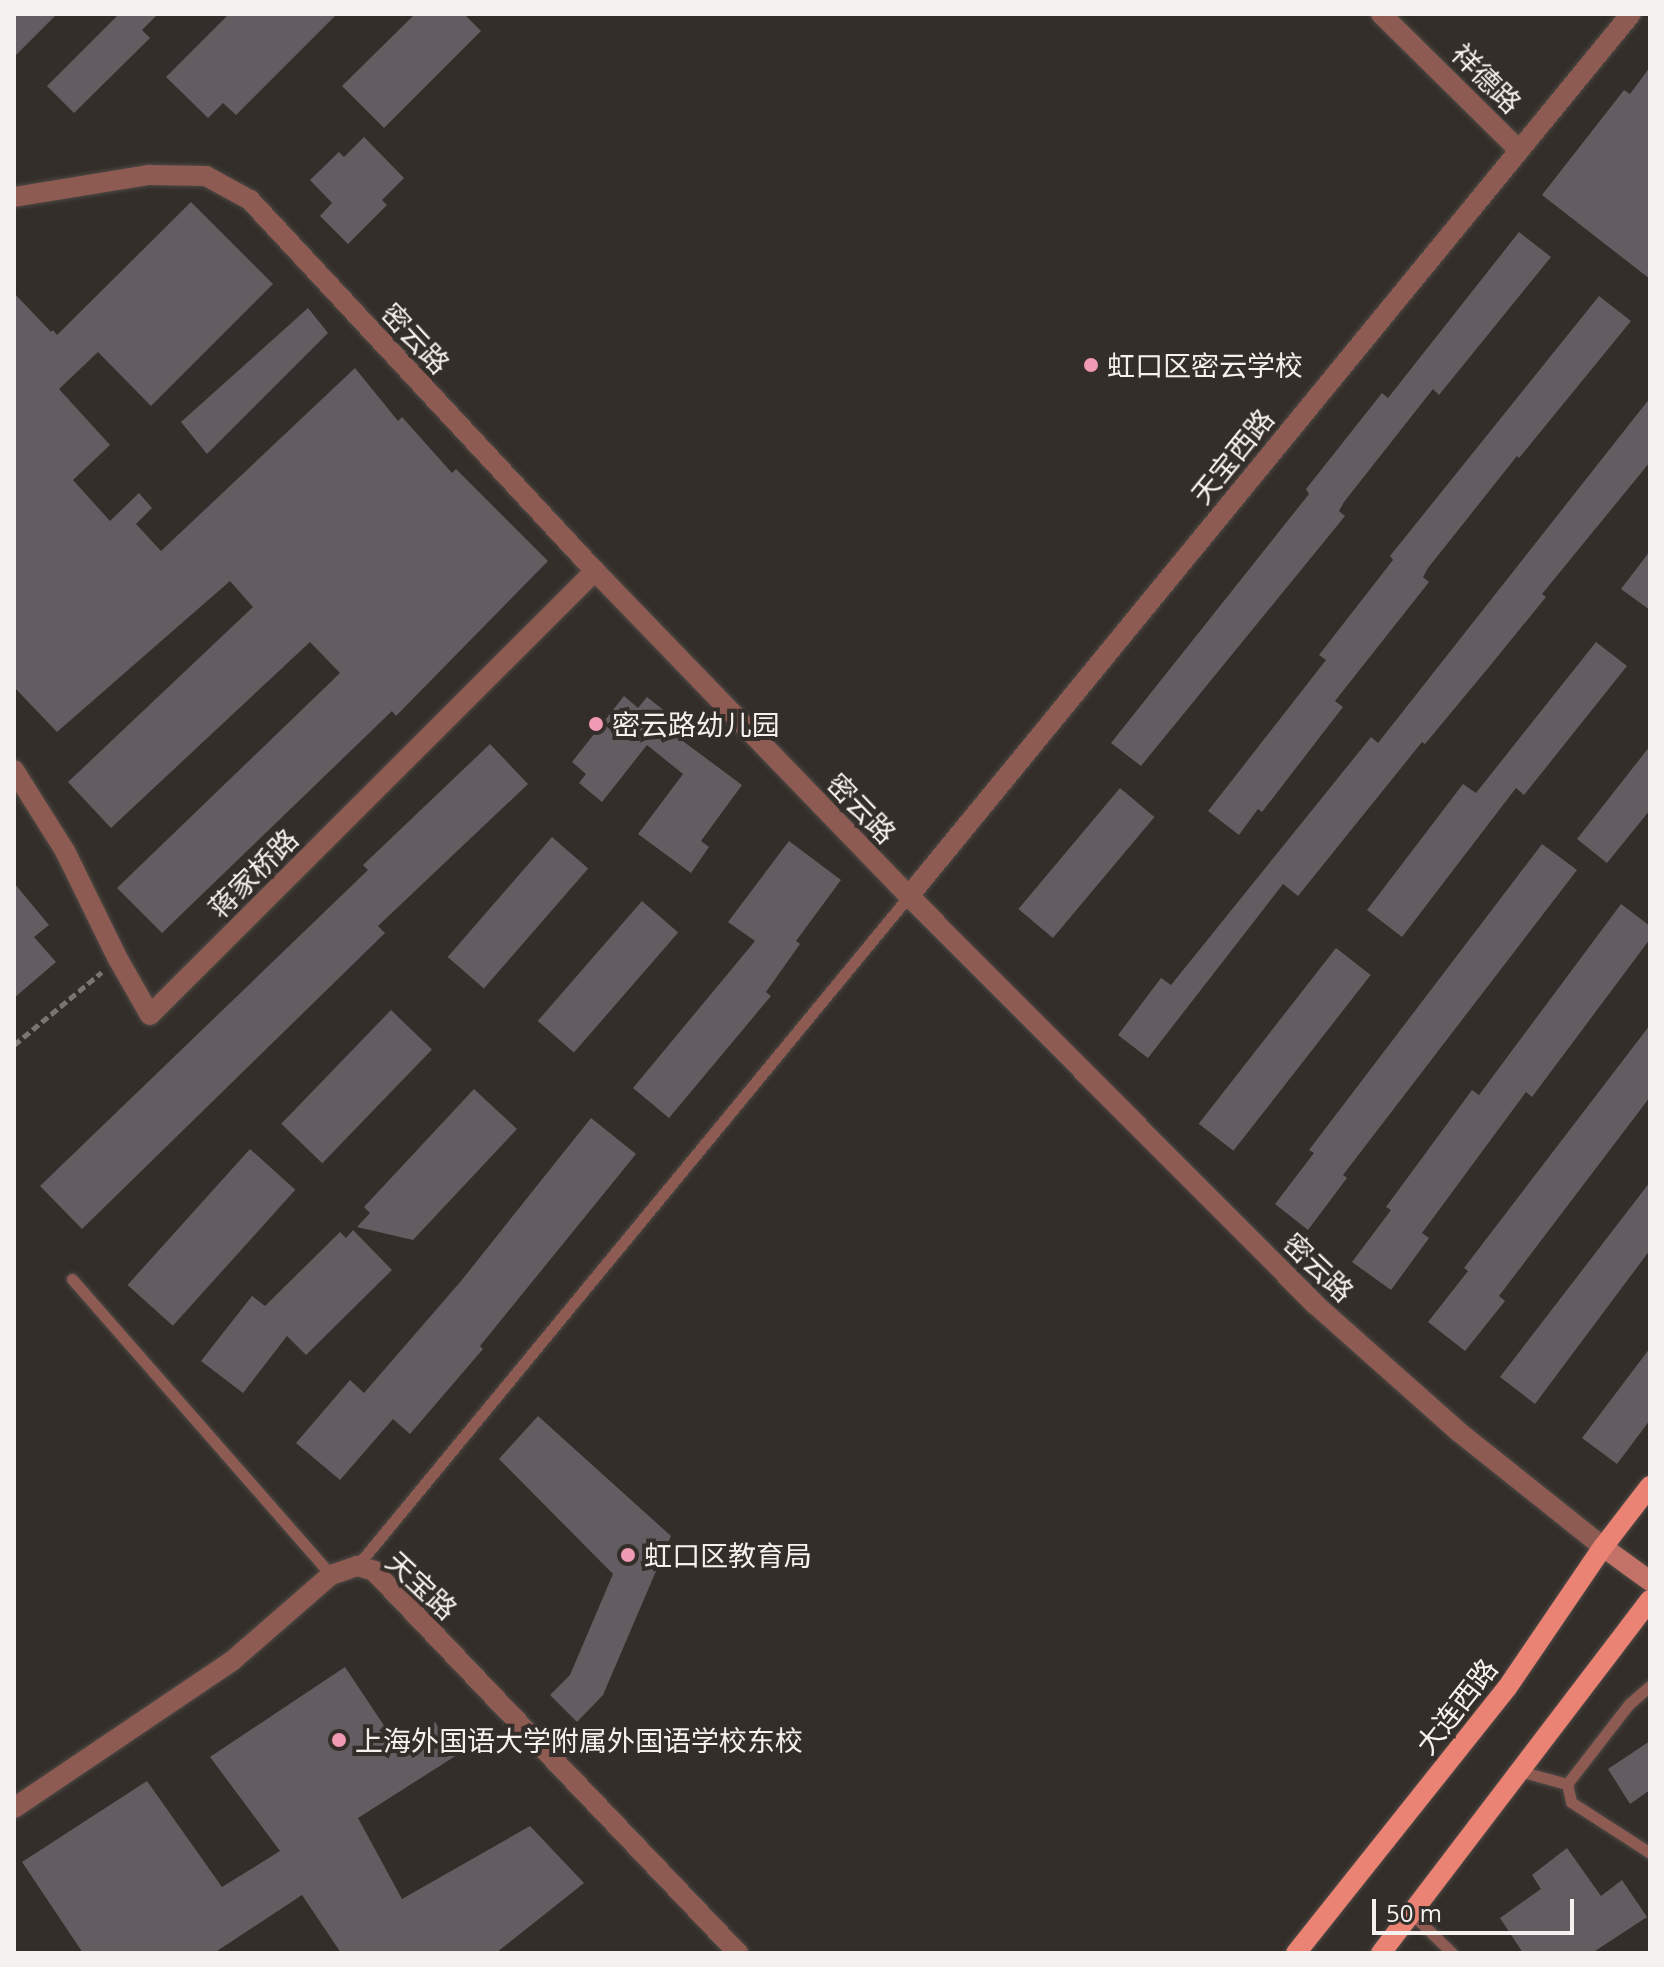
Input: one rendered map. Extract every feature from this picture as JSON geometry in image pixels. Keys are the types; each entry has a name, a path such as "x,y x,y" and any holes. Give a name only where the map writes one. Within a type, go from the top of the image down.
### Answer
{"main road":[{"name":"大连西路","path":"1296,1953 1507,1688 1603,1547 1650,1486"},
{"path":"1381,1953 1650,1600"}],"street":[{"name":"祥德路","path":"1381,14 1518,149"},
{"name":"天宝西路","path":"909,896 1631,14"},
{"name":"密云路","path":"14,197 149,175 206,176 250,200 595,571 909,896 1316,1305 1459,1432 1650,1581"},
{"name":"蒋家桥路","path":"14,770 65,851 118,959 150,1015 595,571"},
{"name":"天宝路","path":"14,1808 232,1661 331,1575 357,1566 374,1571 738,1953"}],"lane":[{"path":"357,1566 909,896"},
{"path":"72,1279 331,1575"},
{"path":"1567,1784 1629,1704 1650,1686"},
{"path":"1519,1771 1567,1784"},
{"path":"1567,1784 1571,1802 1650,1853"},
{"path":"1411,1913 1452,1953"}],"path":[{"path":"14,1045 118,959"}],"building":[{"path":"14,14 57,14 14,57"},
{"path":"119,14 158,14 142,30 150,38 74,113 47,86"},
{"path":"229,14 337,14 236,115 223,103 208,118 166,77"},
{"path":"415,14 464,14 481,31 384,128 342,86"},
{"path":"1650,67 1650,279 1542,195 1624,90 1630,94"},
{"path":"364,137 404,178 382,200 387,205 348,244 320,216 332,203 310,180 339,152 344,157"},
{"path":"191,202 273,284 151,406 98,352 59,389 110,445 73,480 110,521 139,493 152,508 136,524 161,551 355,368 398,421 402,417 452,473 456,469 548,561 396,716 392,711 162,933 117,888 340,673 310,642 111,828 68,782 253,607 230,581 57,732 14,687 14,293 57,335"},
{"path":"1519,232 1551,257 1439,395 1433,389 1344,502 1339,511 1345,516 1141,766 1111,743 1309,494 1306,489 1382,393 1388,398"},
{"path":"1599,296 1631,321 1428,568 1423,577 1429,582 1335,701 1343,707 1262,812 1258,809 1239,835 1208,811 1326,660 1319,655 1393,560 1390,556"},
{"path":"308,308 328,333 207,454 181,422"},
{"path":"1650,398 1650,462 1542,594 1546,597 1425,744 1422,742 1298,896 1283,884 1148,1058 1118,1035 1161,978 1171,985 1371,737 1378,743"},
{"path":"1650,551 1650,610 1621,589"},
{"path":"1596,642 1627,666 1524,795 1516,788 1402,937 1367,910 1463,784 1476,793"},
{"path":"624,696 638,708 647,697 680,723 672,733 742,785 701,841 709,847 691,873 638,834 683,774 647,745 602,802 579,783 586,774 572,762"},
{"path":"490,744 528,784 378,926 385,933 82,1229 40,1186 368,870 363,865"},
{"path":"1650,746 1650,810 1607,863 1577,839"},
{"path":"1120,788 1154,817 1053,938 1018,909"},
{"path":"552,837 588,868 484,988 448,957"},
{"path":"789,841 841,880 796,941 800,944 766,992 771,996 669,1118 633,1088 755,941 728,922"},
{"path":"1542,844 1577,870 1343,1175 1347,1178 1308,1230 1275,1204 1314,1153 1309,1150"},
{"path":"14,883 49,925 34,937 56,962 14,998"},
{"path":"642,901 678,932 574,1052 538,1021"},
{"path":"1621,904 1650,926 1650,939 1532,1097 1526,1092 1422,1233 1429,1238 1391,1290 1352,1262 1391,1210 1386,1207 1472,1090 1479,1095"},
{"path":"1336,948 1371,975 1233,1151 1199,1124"},
{"path":"391,1010 432,1050 322,1163 281,1124"},
{"path":"1650,1025 1650,1097 1499,1296 1505,1301 1465,1351 1428,1322 1468,1271 1464,1268"},
{"path":"474,1089 517,1129 413,1240 357,1227 370,1213 364,1207"},
{"path":"591,1118 636,1154 480,1346 483,1349 410,1434 393,1419 340,1480 296,1443 350,1380 364,1393 461,1281"},
{"path":"250,1149 295,1190 173,1326 128,1285"},
{"path":"1650,1182 1650,1250 1535,1404 1500,1377"},
{"path":"353,1230 392,1270 306,1355 287,1336 243,1393 201,1361 252,1296 265,1306 340,1232 346,1238"},
{"path":"1650,1348 1650,1420 1617,1464 1582,1438"},
{"name":"虹口区教育局","path":"538,1416 671,1536 603,1695 577,1722 550,1695 570,1675 613,1574 499,1459"},
{"path":"345,1667 397,1745 435,1722 457,1755 358,1818 402,1899 530,1826 584,1883 496,1953 341,1953 302,1895 214,1953 83,1953 22,1862 147,1781 222,1887 280,1851 210,1757"},
{"path":"1650,1741 1650,1790 1630,1804 1608,1769"},
{"path":"1567,1848 1601,1896 1622,1880 1647,1917 1592,1953 1523,1953 1500,1918 1541,1889 1532,1875"}],"place":[{"name":"虹口区密云学校","path":"1091,365"},
{"name":"密云路幼儿园","path":"596,724"},
{"name":"虹口区教育局","path":"628,1555"},
{"name":"上海外国语大学附属外国语学校东校","path":"339,1740"}]}
